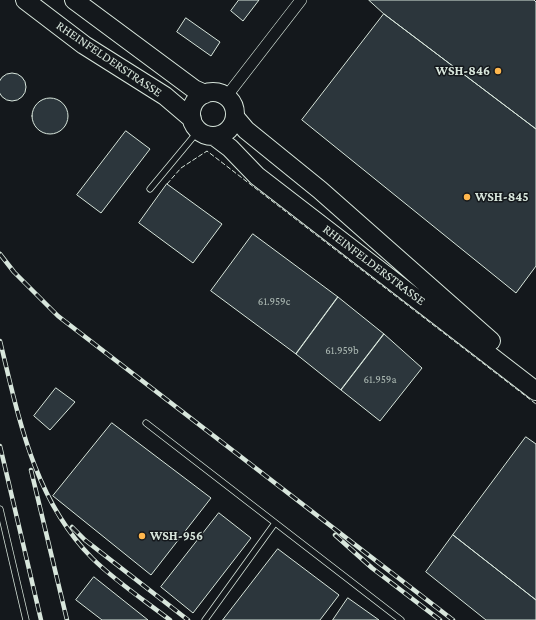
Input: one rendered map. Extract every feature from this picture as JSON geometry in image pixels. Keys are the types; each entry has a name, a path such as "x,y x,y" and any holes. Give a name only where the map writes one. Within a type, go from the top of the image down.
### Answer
{"main road":[{"name":"RHEINFELDERSTRASSE","path":"25,0 84,46 165,96 202,128 230,148 257,176 536,391"},
{"name":"RHEINFELDERSTRASSE","path":"74,0 194,89 205,94"},
{"path":"216,93 226,97 233,106 235,117 230,128 220,135 202,128 194,104 205,94 216,93"},
{"name":"RHEINFELDERSTRASSE","path":"235,117 246,130 320,190 484,335 536,376"}],"street":[{"path":"226,97 301,0"}],"lane":[{"path":"150,189 202,128"},
{"path":"146,423 401,620"},
{"path":"0,509 26,620"},
{"path":"205,620 275,523"}],"building":[{"path":"239,0 259,0 243,21 231,11"},
{"name":"WSH-846","path":"369,0 534,0 536,2 536,129 384,14"},
{"name":"WSH-845","path":"384,14 536,129 536,266 516,293 302,120"},
{"path":"186,18 220,42 211,56 177,32"},
{"path":"12,73 22,77 26,87 22,97 12,101 2,97 -2,87 2,77"},
{"path":"54,98 63,103 67,109 67,123 63,129 54,134 46,134 37,129 33,123 32,112 37,103 43,99"},
{"path":"126,131 150,149 101,213 77,195"},
{"path":"167,184 222,224 193,263 139,223"},
{"path":"253,234 338,297 296,354 211,291"},
{"path":"338,297 384,334 341,390 296,354"},
{"path":"384,334 422,368 380,421 341,390"},
{"path":"56,388 75,402 50,430 34,416"},
{"name":"WSH-956","path":"112,423 211,498 151,575 53,496"},
{"path":"526,437 536,444 536,600 453,535"},
{"path":"219,513 251,538 193,613 161,587"},
{"path":"453,535 536,600 536,620 486,620 426,572"},
{"path":"278,549 339,595 320,620 223,620"},
{"path":"94,577 148,620 102,620 76,600"},
{"path":"348,598 379,620 333,620"}],"railway":[{"path":"0,254 14,272 58,316 453,620"},
{"path":"0,341 14,400 31,457 42,484 56,510 72,535 92,558 120,582 170,620"},
{"path":"0,446 41,620"},
{"path":"31,470 67,620"},
{"path":"72,527 85,540 188,620"},
{"path":"335,535 372,568 440,620"}],"fence":[{"path":"167,184 181,168 207,151 536,404"}],"place":[{"name":"WSH-846","path":"498,71"},
{"name":"WSH-845","path":"467,197"},
{"name":"WSH-956","path":"142,536"}]}
